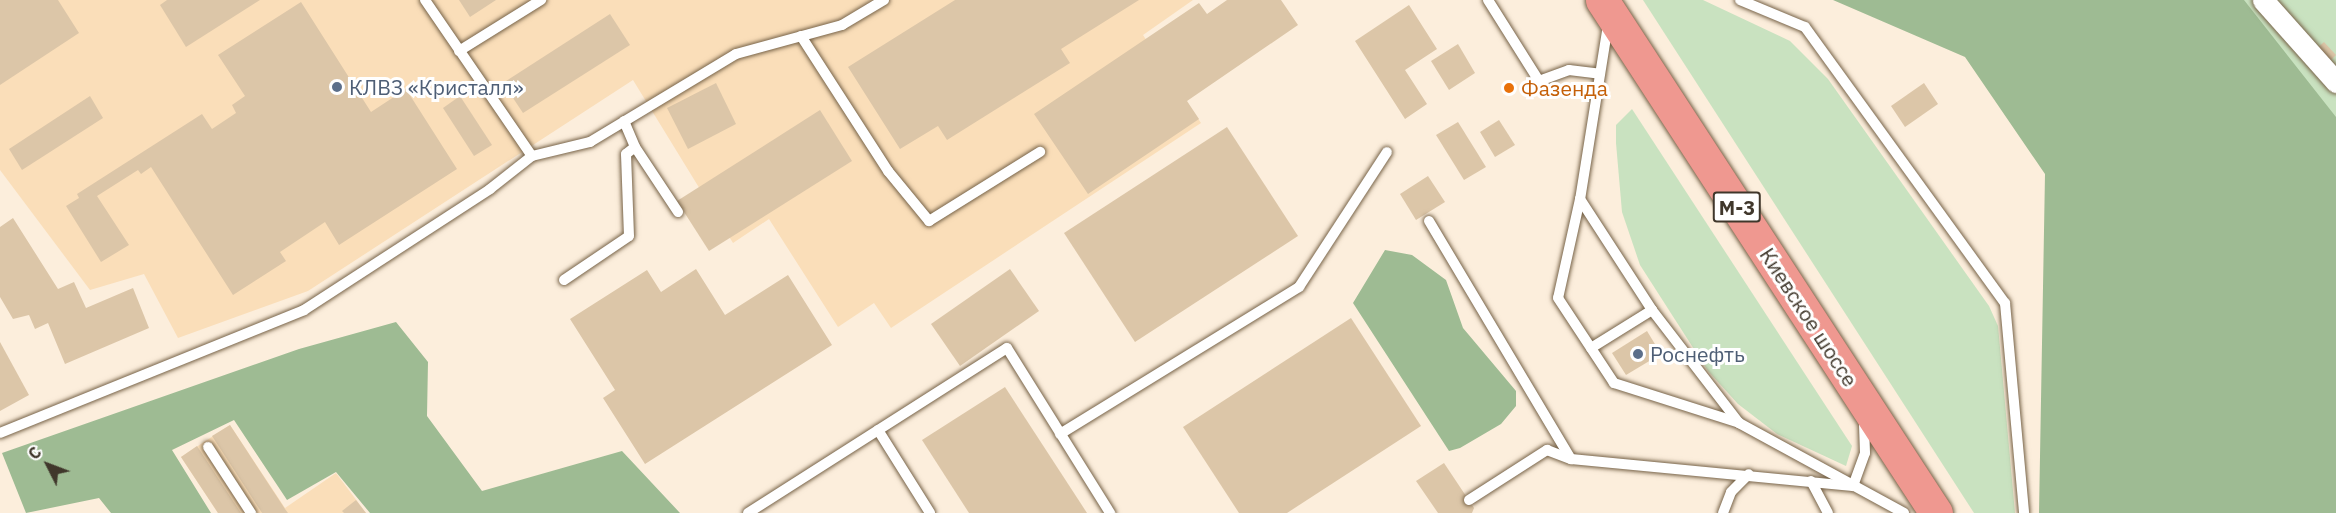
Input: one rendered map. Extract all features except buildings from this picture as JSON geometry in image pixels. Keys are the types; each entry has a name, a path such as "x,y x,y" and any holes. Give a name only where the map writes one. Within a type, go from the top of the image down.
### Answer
{"highway":[{"name":"Киевское шоссе","path":"1606,7 1936,513"}],"street":[{"path":"2263,0 2336,82"}],"lane":[{"path":"425,0 532,156"},
{"path":"459,51 541,0"},
{"path":"0,433 304,310 490,189 532,156 590,142 735,54 842,25 884,0"},
{"path":"1488,0 1539,81 1569,70 1600,74"},
{"path":"1740,0 1805,27 2005,303 2024,513"},
{"path":"1606,7 1600,74 1580,199 1558,298 1614,383 1739,423 1904,513"},
{"path":"801,36 888,171 928,221 1040,152"},
{"path":"624,121 635,147 678,212"},
{"path":"564,280 629,236 626,154 635,147"},
{"path":"1060,434 1299,287 1387,152"},
{"path":"1580,199 1652,310 1739,423"},
{"path":"1429,221 1571,459"},
{"path":"1591,348 1652,310"},
{"path":"748,513 1007,348 1110,513"},
{"path":"1853,486 1865,453 1863,400"},
{"path":"878,430 930,513"},
{"path":"208,447 251,513"},
{"path":"1469,500 1547,450 1571,459 1749,474 1853,486"},
{"path":"1723,513 1731,492 1749,474"},
{"path":"1811,481 1828,513"}],"shaded area":[{"path":"0,0 1193,0 1143,35 1201,123 891,328 874,303 838,327 769,219 733,243 633,80 308,291 178,338 144,274 90,290 0,170"},
{"path":"230,425 285,508 336,473 366,513 218,513 181,457"}],"green space":[{"path":"1643,0 1703,0 1790,41 1828,79 1989,306 1998,326 2015,513 1974,513"},
{"path":"1833,0 2244,0 2336,117 2336,513 2039,513 2045,174 1965,57"},
{"path":"2237,0 2336,0 2336,126"},
{"path":"1632,109 1852,446 1846,466 1777,434 1738,404 1708,371 1640,265 1622,212 1616,143 1616,125"},
{"path":"1385,250 1412,255 1446,280 1463,328 1516,391 1516,406 1501,424 1460,448 1449,451 1353,303"},
{"path":"396,322 428,362 427,416 482,491 622,451 680,513 370,513 336,472 287,500 234,420 172,450 211,513 111,513 99,498 26,513 2,453 299,349"}],"place":[{"name":"КЛВЗ «Кристалл»","path":"337,87"},
{"name":"Фазенда","path":"1509,88"},
{"name":"Роснефть","path":"1638,354"}]}
